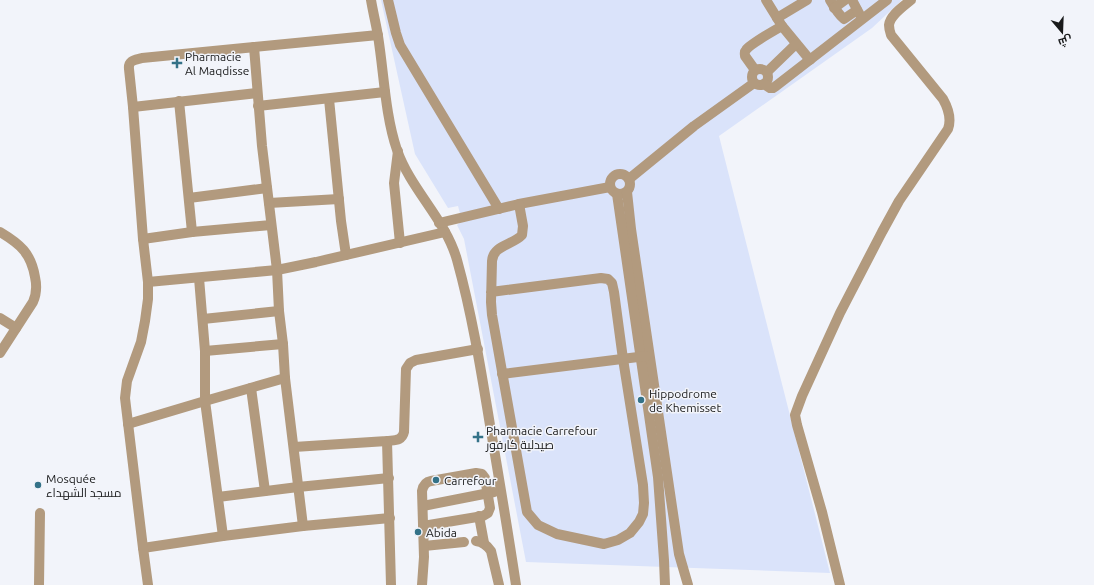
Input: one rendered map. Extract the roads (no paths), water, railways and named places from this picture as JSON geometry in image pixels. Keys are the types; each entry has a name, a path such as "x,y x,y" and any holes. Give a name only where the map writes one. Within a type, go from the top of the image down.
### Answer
{"street":[{"path":"371,0 378,35 389,116 398,151 413,181 445,232 457,259 478,350 516,585"},
{"path":"388,0 400,45 499,209"},
{"path":"766,0 779,22 810,60"},
{"path":"755,70 745,56 745,51 807,0"},
{"path":"845,0 832,4 841,17 844,19 857,10"},
{"path":"852,0 863,20"},
{"path":"764,84 768,78 767,72 763,69 757,68 751,77 754,82 759,85 764,84 770,88 773,88 887,0"},
{"path":"840,585 822,512 796,425 796,415 802,396 831,330 882,232 899,201 948,129 950,123 947,107 943,99 894,39 890,30 889,23 894,16 911,0"},
{"path":"148,585 125,398 126,386 143,335 148,299 148,282 142,239 129,66 130,62 132,60 142,58 378,35"},
{"path":"767,72 796,44"},
{"path":"254,47 258,106 268,203 277,270 285,378 303,526"},
{"path":"628,179 694,126 754,82"},
{"path":"258,106 385,92"},
{"path":"133,107 257,93"},
{"path":"329,99 346,255"},
{"path":"179,101 192,232"},
{"path":"398,151 394,183 400,243"},
{"path":"440,223 519,204 618,191 630,186 627,177 622,174 616,175 612,179 618,191 679,554 688,585"},
{"path":"189,198 267,188"},
{"path":"268,203 339,199"},
{"path":"491,292 601,278 608,279 612,283 642,478 644,503 643,514 639,522 630,533 618,540 604,544 557,534 538,525 527,512 492,314 491,292 492,258 494,253 501,247 520,237 522,234 523,226 519,204"},
{"path":"142,239 192,232 271,225"},
{"path":"0,232 9,237 28,254 34,268 37,284 35,298 0,353"},
{"path":"148,282 277,270 445,232"},
{"path":"199,278 205,351 205,400 223,536"},
{"path":"203,319 279,310"},
{"path":"0,318 16,328"},
{"path":"205,351 283,344"},
{"path":"294,447 401,439 403,436 406,369 410,363 416,360 478,350"},
{"path":"502,374 645,356"},
{"path":"645,356 658,477 665,585"},
{"path":"128,424 205,400 285,378"},
{"path":"251,388 265,491"},
{"path":"387,441 391,585"},
{"path":"422,585 424,546 423,526 423,506 422,488 425,483 431,481 479,473 482,474 485,478 490,511 486,515 423,526"},
{"path":"218,497 389,478"},
{"path":"423,506 501,491"},
{"path":"39,585 40,513"},
{"path":"479,516 480,542 491,551 499,585"},
{"path":"143,548 303,526 390,518"},
{"path":"424,546 464,542"}],"place":[{"name":"Pharmacie Al Maqdisse","path":"177,63"},
{"name":"Hippodrome de Khemisset","path":"641,400"},
{"name":"Pharmacie Carrefour صيدلية كارفور","path":"478,437"},
{"name":"Carrefour","path":"436,480"},
{"name":"Mosquée مسجد الشهداء","path":"38,485"},
{"name":"Abida","path":"418,532"}]}
